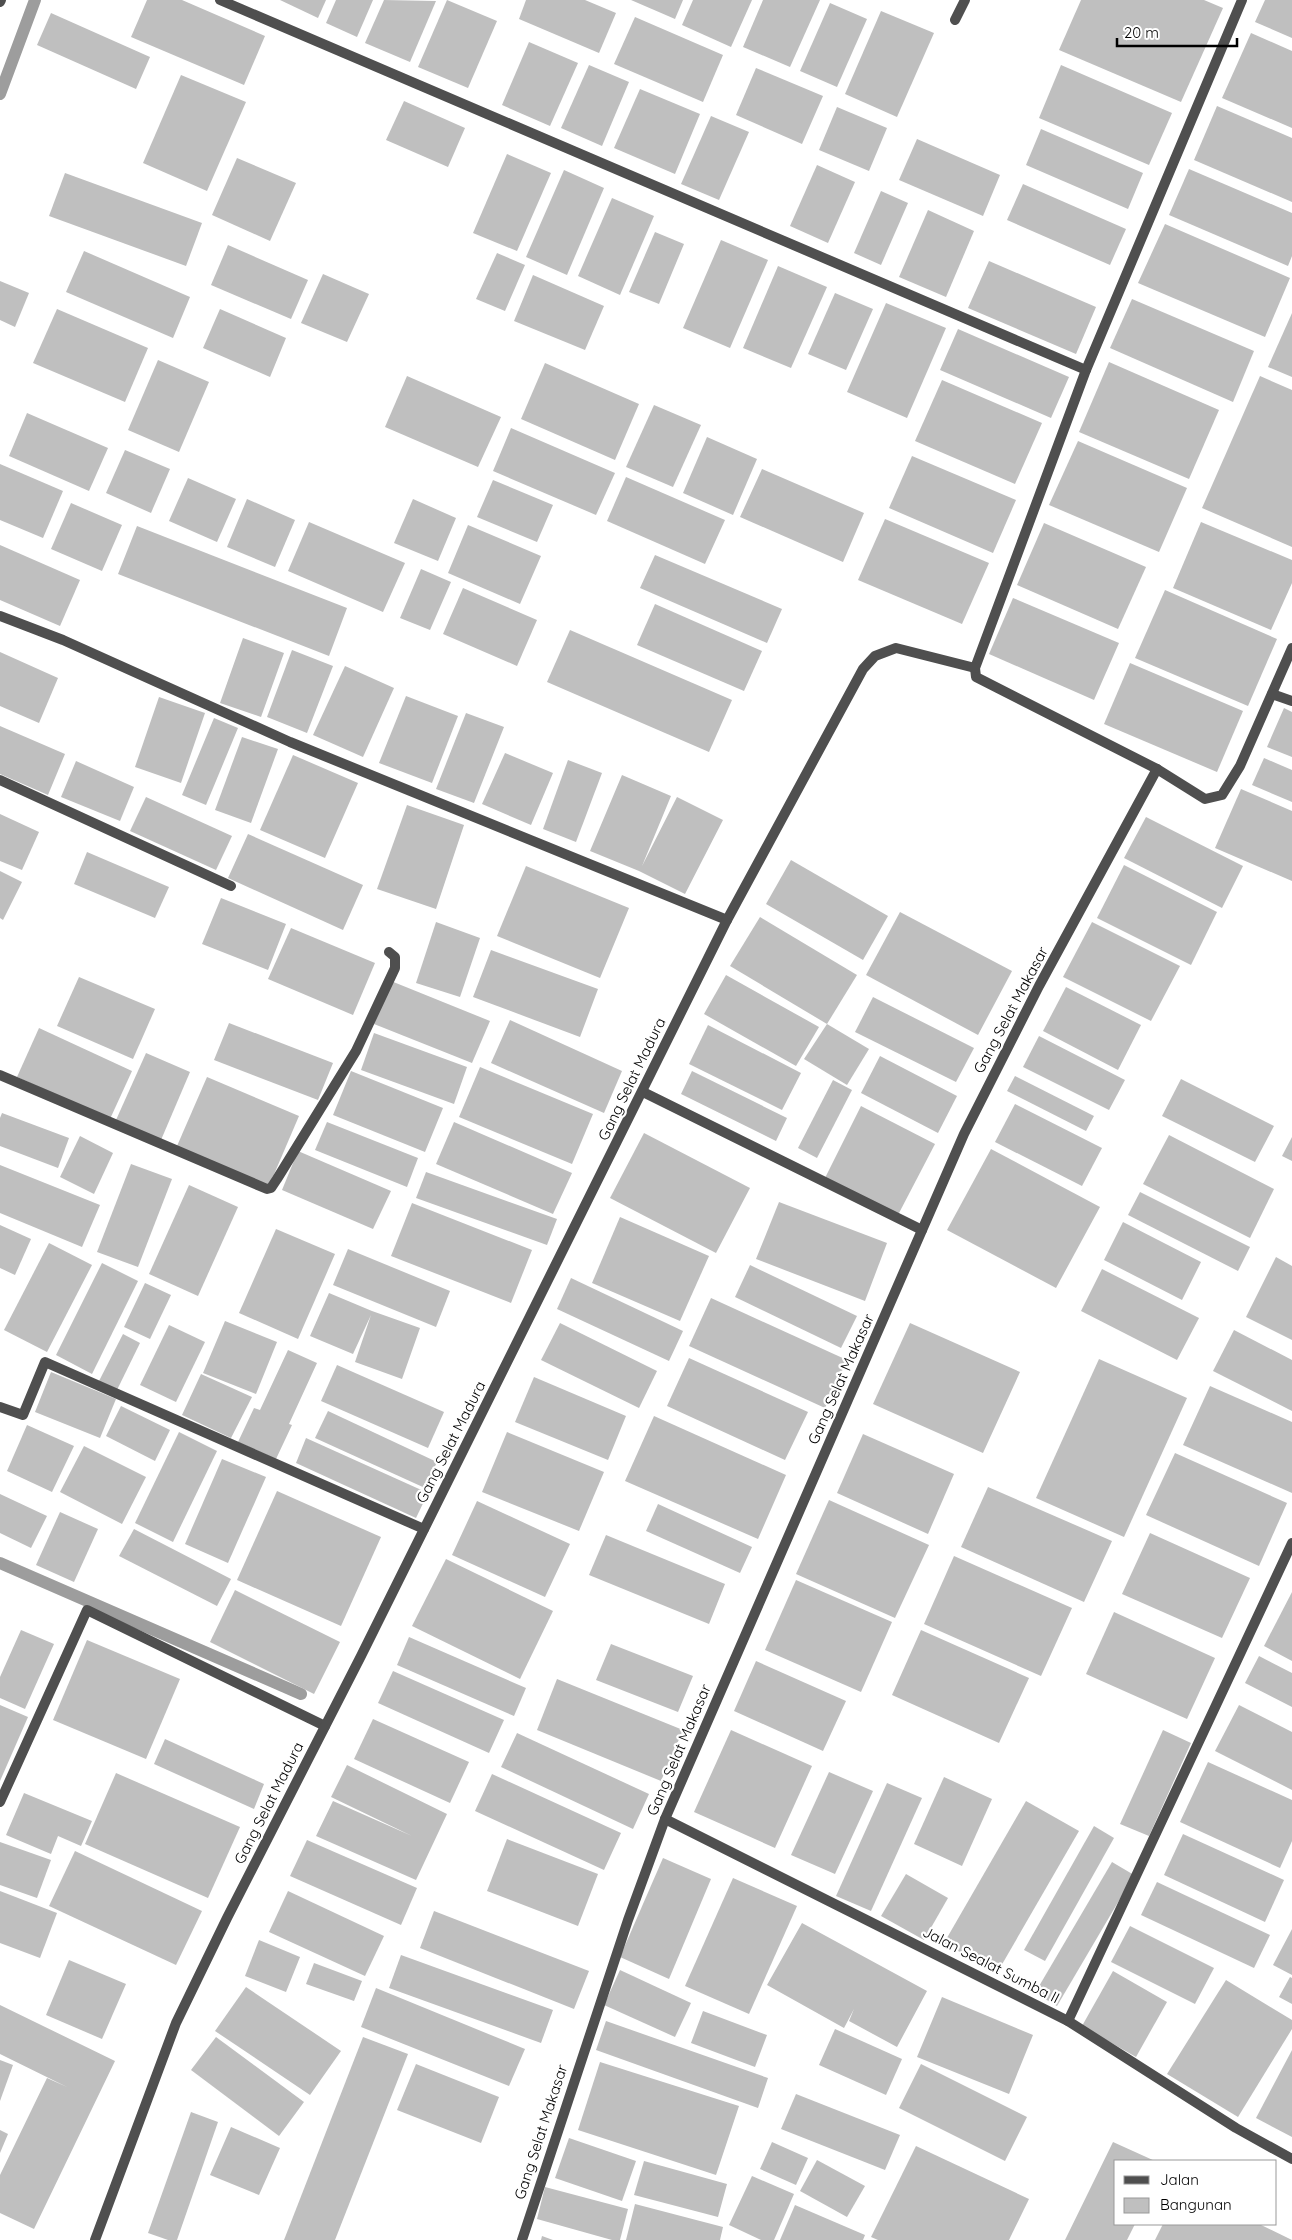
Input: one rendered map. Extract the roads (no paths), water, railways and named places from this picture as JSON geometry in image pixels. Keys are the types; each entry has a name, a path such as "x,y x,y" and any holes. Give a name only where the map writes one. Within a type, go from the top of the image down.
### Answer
{"street":[{"path":"220,0 1086,370"},
{"path":"955,20 965,0"},
{"path":"1242,0 1086,370 975,668 976,677 1156,769 1205,799 1222,795 1240,766 1292,648"},
{"path":"0,616 63,640 290,742 728,920"},
{"name":"Gang Selat Madura","path":"95,2240 176,2023 728,920 863,669 875,656 896,648 975,668"},
{"path":"1272,694 1292,701"},
{"name":"Gang Selat Makasar","path":"522,2240 625,1929 664,1818 964,1134 1156,769"},
{"path":"0,780 231,886"},
{"path":"0,1075 267,1189 271,1188 356,1051 395,968 396,958 390,952"},
{"path":"643,1092 922,1230"},
{"path":"0,1407 23,1415 45,1362 424,1529"},
{"path":"1068,2021 1292,1543"},
{"path":"0,1802 87,1610 325,1726"},
{"name":"Jalan Sealat Sumba II","path":"664,1818 1068,2021 1236,2128 1292,2159"}],"waterway":[{"path":"0,94 35,0"},
{"path":"0,1563 301,1694"}]}
